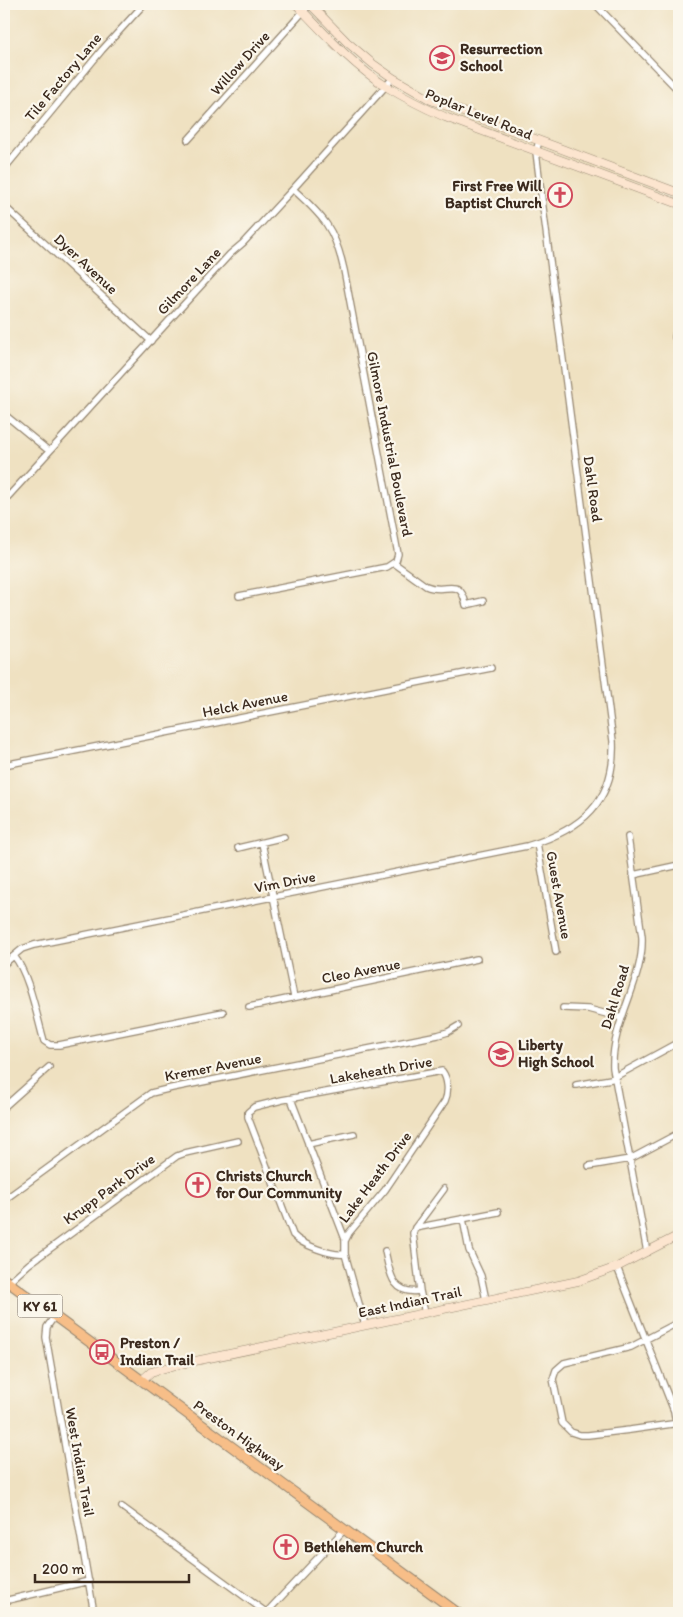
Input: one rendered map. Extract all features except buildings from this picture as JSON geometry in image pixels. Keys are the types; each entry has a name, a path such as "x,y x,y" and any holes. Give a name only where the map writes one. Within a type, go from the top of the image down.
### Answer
{"main road":[{"name":"Poplar Level Road","path":"296,4 346,55 386,86 421,106 536,152 679,204"},
{"name":"Poplar Level Road","path":"310,4 356,50 392,78 431,100 679,193"},
{"name":"East Indian Trail","path":"141,1381 152,1372 176,1365 578,1281 617,1267 679,1235"},
{"name":"Preston Highway","path":"6,1281 458,1613"}],"street":[{"name":"Tile Factory Lane","path":"4,169 102,50 144,4"},
{"name":"Willow Drive","path":"188,140 310,4"},
{"path":"595,4 679,91"},
{"name":"Gilmore Lane","path":"4,501 230,254 243,243 293,189 392,78"},
{"name":"Dahl Road","path":"539,141 536,152 613,741 613,762 603,794 590,811 573,826"},
{"name":"Gilmore Industrial Boulevard","path":"293,189 321,216 332,232 340,252 395,536 398,554 394,563"},
{"name":"Dyer Avenue","path":"4,206 151,341"},
{"path":"675,337 679,318"},
{"path":"4,414 50,451"},
{"path":"238,596 387,567 394,563 431,589 452,587 459,589 464,595 466,605 483,602"},
{"name":"Helck Avenue","path":"4,765 491,668"},
{"name":"Vim Drive","path":"4,964 22,949 34,945 508,851 557,836 573,826"},
{"path":"238,848 284,837"},
{"name":"Dahl Road","path":"628,837 642,949 622,1018 613,1055 613,1068 647,1252"},
{"path":"262,843 294,997"},
{"name":"Guest Avenue","path":"537,843 556,952"},
{"path":"633,875 679,865"},
{"path":"14,956 18,960 27,982 44,1041 53,1046 223,1012"},
{"name":"Cleo Avenue","path":"249,1006 477,959"},
{"path":"563,1008 588,1009 622,1018"},
{"name":"Kremer Avenue","path":"4,1200 151,1094 172,1088 438,1035 458,1026"},
{"path":"576,1085 608,1080 679,1042"},
{"path":"4,1107 49,1067"},
{"name":"Lakeheath Drive","path":"291,1099 442,1072 445,1075 448,1089 447,1096 427,1128"},
{"path":"345,1254 333,1254 302,1241 294,1234 248,1117 248,1112 254,1107 291,1099 346,1241 345,1254 365,1325"},
{"name":"Lake Heath Drive","path":"346,1241 349,1233 385,1190 427,1128"},
{"path":"590,1166 630,1159 679,1133"},
{"path":"308,1144 354,1134"},
{"name":"Krupp Park Drive","path":"6,1281 177,1156 238,1141"},
{"path":"426,1313 420,1291 412,1238 415,1228 444,1189"},
{"path":"415,1228 498,1212"},
{"path":"463,1219 469,1250 481,1276 486,1300"},
{"path":"385,1250 391,1276 397,1286 407,1291 420,1291"},
{"path":"617,1267 646,1340 674,1411 678,1423 588,1434 576,1434 568,1429 562,1423 553,1376 556,1370 564,1363 631,1347 646,1340 679,1322"},
{"name":"West Indian Trail","path":"54,1317 47,1327 46,1337 94,1613"},
{"path":"122,1507 266,1613 344,1529"},
{"path":"4,1601 89,1582"}],"place":[{"name":"Resurrection School","path":"442,58"},
{"name":"First Free Will Baptist Church","path":"560,195"},
{"name":"Liberty High School","path":"501,1054"},
{"name":"Christs Church for Our Community","path":"198,1185"},
{"name":"Preston / Indian Trail","path":"102,1352"},
{"name":"Bethlehem Church","path":"286,1547"}]}
